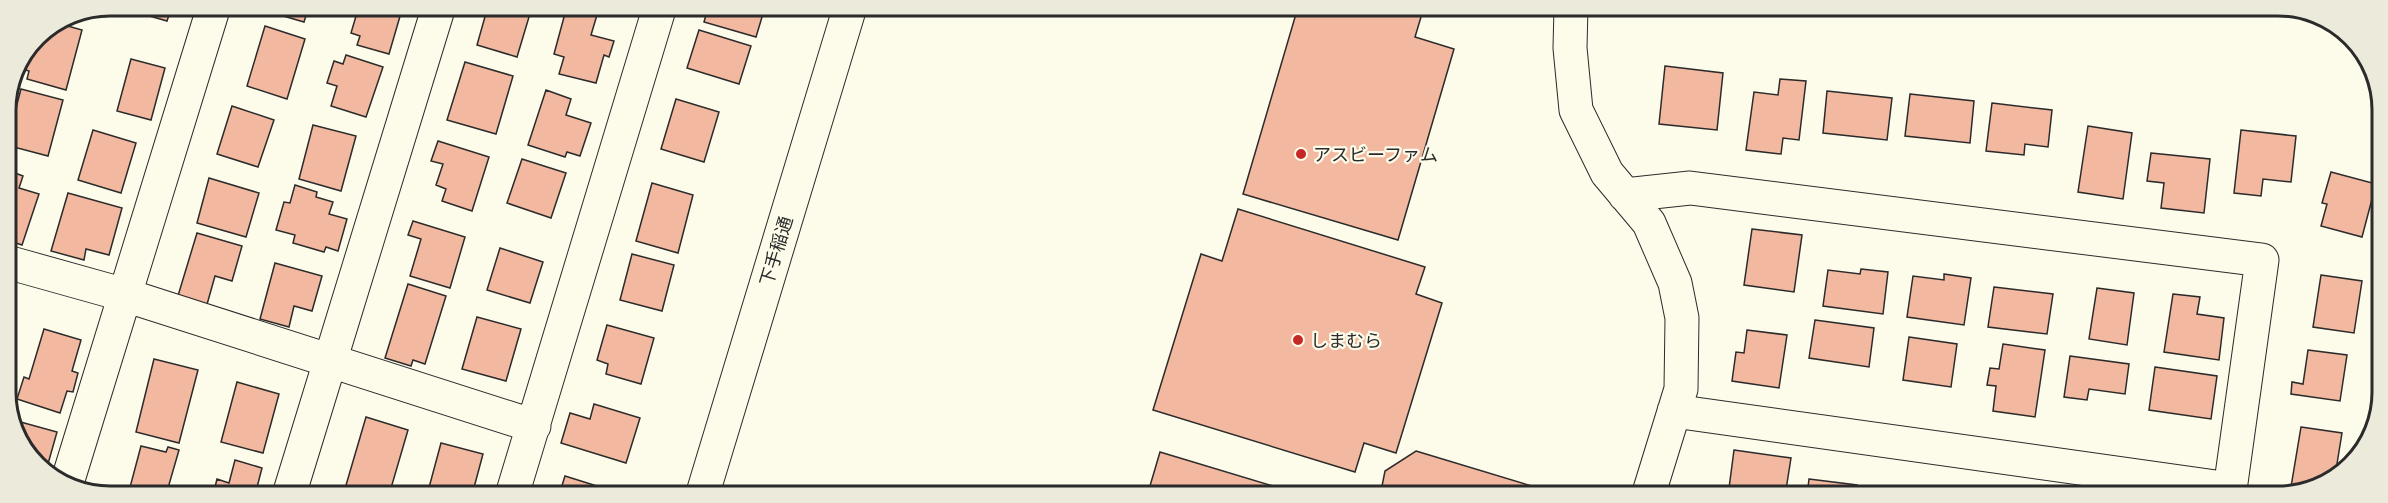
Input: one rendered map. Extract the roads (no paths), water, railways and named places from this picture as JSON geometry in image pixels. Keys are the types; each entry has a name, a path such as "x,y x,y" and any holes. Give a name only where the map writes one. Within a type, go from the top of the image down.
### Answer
{"street":[{"path":"69,477 211,16"},
{"path":"292,486 436,16"},
{"path":"515,486 657,16"},
{"name":"下手稲通","path":"705,486 847,16"},
{"path":"1571,16 1570,48 1576,110 1607,174 1648,223 1676,283 1682,318 1681,389 1651,486"},
{"path":"1625,195 1690,188 2262,260 2230,486"},
{"path":"16,265 125,295 534,426"},
{"path":"1674,411 2182,486"}],"place":[{"name":"アスビーファム","path":"1301,154"},
{"name":"しまむら","path":"1298,340"}]}
